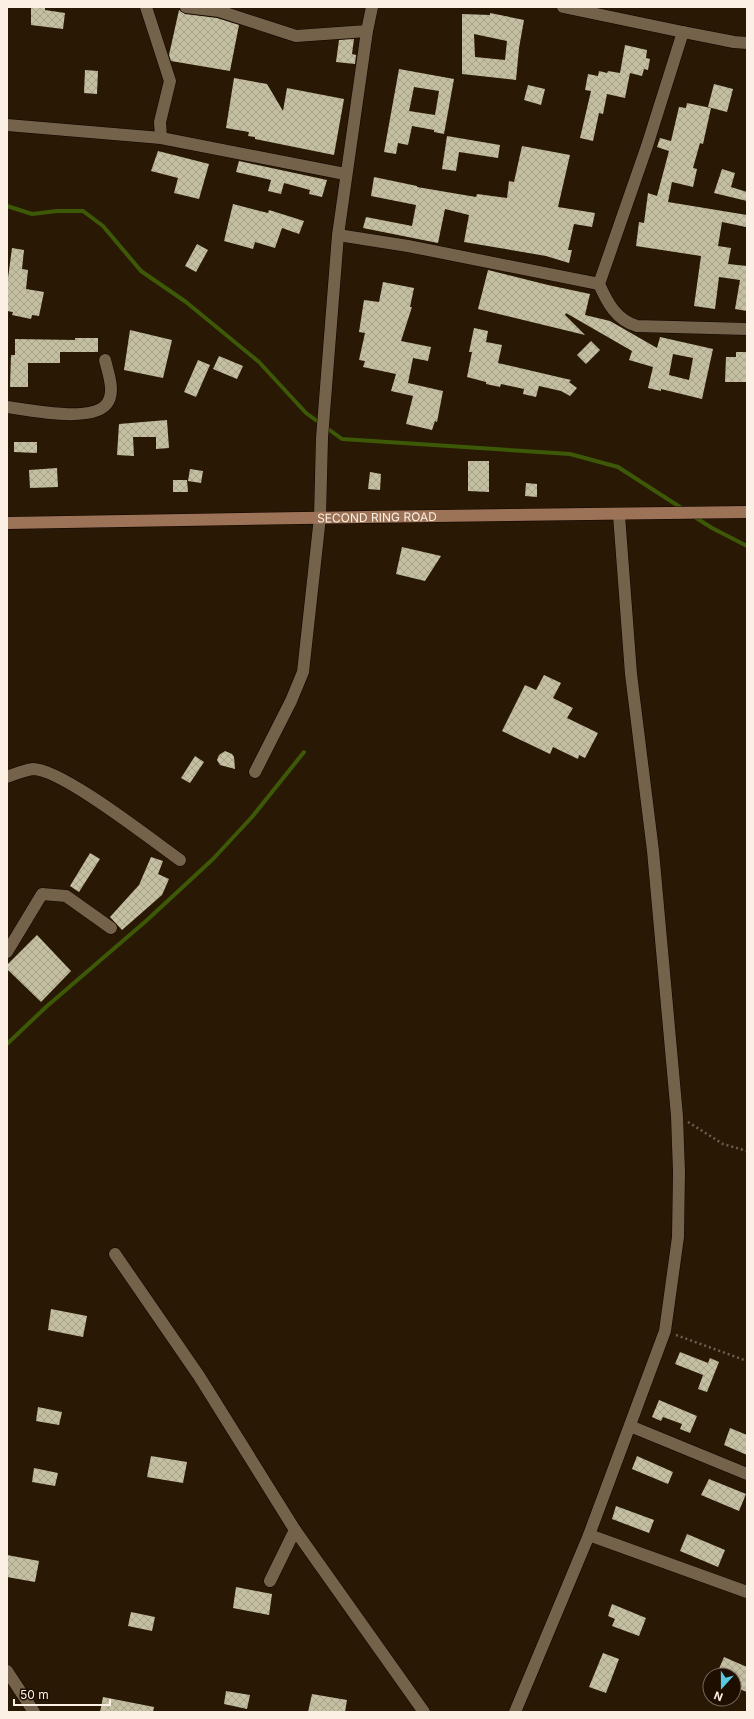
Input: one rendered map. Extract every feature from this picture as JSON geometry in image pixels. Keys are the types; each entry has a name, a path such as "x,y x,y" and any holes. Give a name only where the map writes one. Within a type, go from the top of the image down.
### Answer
{"main road":[{"name":"SECOND RING ROAD","path":"7,523 320,517 619,515 747,512"}],"street":[{"path":"146,7 170,80 160,122 161,138"},
{"path":"186,7 219,11 296,36 367,31"},
{"path":"255,772 291,701 303,672 320,517 322,438 338,234 345,174 372,7"},
{"path":"563,7 734,42 747,43"},
{"path":"683,32 647,146 599,284 609,305 626,322 637,326 747,329"},
{"path":"7,125 161,138 345,174"},
{"path":"338,234 408,246 599,284"},
{"path":"7,407 82,415 101,411 108,402 111,393 105,360"},
{"path":"515,1712 589,1535 665,1331 678,1237 678,1116 653,851 631,674 619,515"},
{"path":"7,776 35,769 61,779 97,800 180,860"},
{"path":"7,952 42,894 66,896 111,928"},
{"path":"115,1254 199,1376 295,1530 424,1712"},
{"path":"630,1426 747,1474"},
{"path":"270,1581 295,1530"},
{"path":"589,1535 747,1592"},
{"path":"7,1671 34,1712"}],"path":[{"path":"678,1116 723,1144 747,1151"},
{"path":"665,1331 747,1361"}],"building":[{"path":"31,7 45,7 45,10 65,13 63,29 31,25"},
{"path":"179,10 185,14 217,18 239,25 230,71 171,61 169,55"},
{"path":"490,13 524,20 519,48 516,80 462,74 462,14 490,15","holes":["474,34 507,41 505,60 475,57"]},
{"path":"354,39 352,54 356,55 355,64 336,62 339,40"},
{"path":"625,45 647,50 646,58 650,59 648,70 644,69 642,76 630,73 625,98 607,94 603,114 599,113 593,141 580,138 591,91 585,90 588,74 598,76 599,71 607,73 608,71 620,73"},
{"path":"399,69 454,79 444,134 434,132 434,130 412,126 408,145 398,143 396,154 384,152","holes":["414,87 439,91 435,115 409,111"]},
{"path":"85,70 98,71 97,94 84,93"},
{"path":"234,78 267,84 283,111 287,88 344,99 334,155 255,139 255,137 248,136 249,132 226,128"},
{"path":"714,84 733,89 727,112 708,107"},
{"path":"528,85 545,89 541,105 524,100"},
{"path":"687,103 711,108 703,144 700,143 693,168 697,169 693,187 672,182 668,202 747,215 746,227 722,222 718,246 731,248 728,264 747,266 747,311 735,309 740,280 719,277 715,309 694,306 701,256 636,246 639,222 644,223 648,193 657,196 669,151 657,147 660,138 671,141 679,107 686,108"},
{"path":"447,136 500,145 498,158 459,152 456,171 442,169"},
{"path":"522,146 570,155 558,207 595,213 592,227 574,224 568,250 572,250 569,263 546,256 464,242 469,215 445,209 438,243 363,228 366,217 412,226 416,205 371,196 374,177 417,187 476,197 477,194 507,198 509,181 514,182"},
{"path":"158,151 209,164 199,199 174,193 178,178 151,171"},
{"path":"239,161 327,180 322,197 309,194 310,190 284,183 281,194 268,191 271,180 236,172"},
{"path":"722,169 735,173 731,187 747,192 747,201 714,193"},
{"path":"233,204 268,213 269,210 304,221 299,234 282,228 275,248 255,242 253,249 224,241"},
{"path":"197,244 208,250 196,272 185,266"},
{"path":"12,248 24,250 22,269 28,270 26,289 44,292 39,316 32,315 31,319 12,315 13,312 7,311 7,286"},
{"path":"488,270 590,294 585,315 610,321 657,348 660,337 713,349 702,399 661,389 661,391 648,388 653,367 629,360 632,351 566,313 565,315 585,335 478,309","holes":["673,354 693,358 689,380 669,375"]},
{"path":"383,282 414,288 410,307 412,307 401,341 431,347 428,361 413,358 408,383 443,391 437,422 435,421 432,430 406,424 413,396 391,391 396,374 363,367 365,361 359,360 365,333 359,332 364,300 379,302"},
{"path":"474,328 488,331 486,342 502,345 498,363 571,380 569,382 577,388 570,396 561,391 539,386 536,397 523,394 524,389 501,384 500,387 467,377 472,352 469,352"},
{"path":"130,330 172,340 163,378 124,370"},
{"path":"75,338 98,338 98,352 60,352 60,363 28,363 28,387 10,387 11,355 15,355 15,339 75,340"},
{"path":"591,341 600,350 586,364 577,355"},
{"path":"736,352 747,352 747,382 725,382 726,357 736,357"},
{"path":"219,356 243,366 237,379 213,369"},
{"path":"198,360 210,365 196,397 184,392"},
{"path":"167,420 169,448 156,449 156,437 133,437 134,456 117,455 119,424"},
{"path":"14,442 37,442 37,453 14,452"},
{"path":"468,461 489,461 489,492 468,491"},
{"path":"57,468 58,487 30,488 29,470"},
{"path":"190,469 203,471 201,483 188,481"},
{"path":"370,472 381,474 380,490 368,489"},
{"path":"173,480 187,480 188,492 173,492"},
{"path":"526,483 537,484 537,497 525,496"},
{"path":"402,547 441,556 425,581 396,574"},
{"path":"544,675 561,683 553,698 573,708 567,718 598,733 585,758 579,755 578,759 553,747 550,754 502,731 525,685 536,690"},
{"path":"225,751 232,754 234,757 235,769 220,765 217,760 219,755"},
{"path":"195,756 204,762 190,783 181,778"},
{"path":"90,853 100,859 79,892 70,886"},
{"path":"151,857 163,861 158,874 169,879 162,895 122,930 110,917 139,885"},
{"path":"37,935 71,971 41,1002 7,969 7,965"},
{"path":"51,1309 87,1316 83,1337 48,1330"},
{"path":"680,1352 708,1363 710,1358 719,1362 707,1392 698,1389 703,1375 675,1364"},
{"path":"659,1400 697,1416 690,1433 680,1429 682,1424 663,1417 661,1421 652,1417"},
{"path":"38,1407 62,1412 59,1425 36,1421"},
{"path":"730,1428 747,1435 747,1455 724,1445"},
{"path":"151,1456 187,1462 183,1483 147,1477"},
{"path":"637,1456 673,1472 668,1484 632,1469"},
{"path":"34,1468 58,1473 55,1486 32,1482"},
{"path":"709,1479 746,1494 739,1511 701,1495"},
{"path":"616,1506 654,1520 649,1533 612,1519"},
{"path":"687,1534 725,1550 718,1567 680,1551"},
{"path":"7,1555 39,1561 35,1582 7,1577"},
{"path":"236,1587 272,1594 269,1615 233,1608"},
{"path":"612,1604 646,1618 639,1636 612,1626 615,1619 608,1616"},
{"path":"131,1612 155,1617 152,1631 128,1626"},
{"path":"603,1653 619,1659 606,1693 589,1687"},
{"path":"724,1657 747,1667 747,1692 742,1690 742,1667 720,1667"},
{"path":"226,1691 250,1695 247,1709 224,1704"},
{"path":"312,1694 347,1700 345,1712 308,1712"},
{"path":"103,1697 154,1707 153,1712 100,1712"}],"waterway":[{"path":"7,206 32,214 57,211 83,211 103,226 141,271 186,302 259,362 306,413 342,439 570,454 618,467 683,509"},
{"path":"693,516 712,528 747,546"},
{"path":"7,1044 46,1007 146,921 213,859 252,817 304,752"}]}
